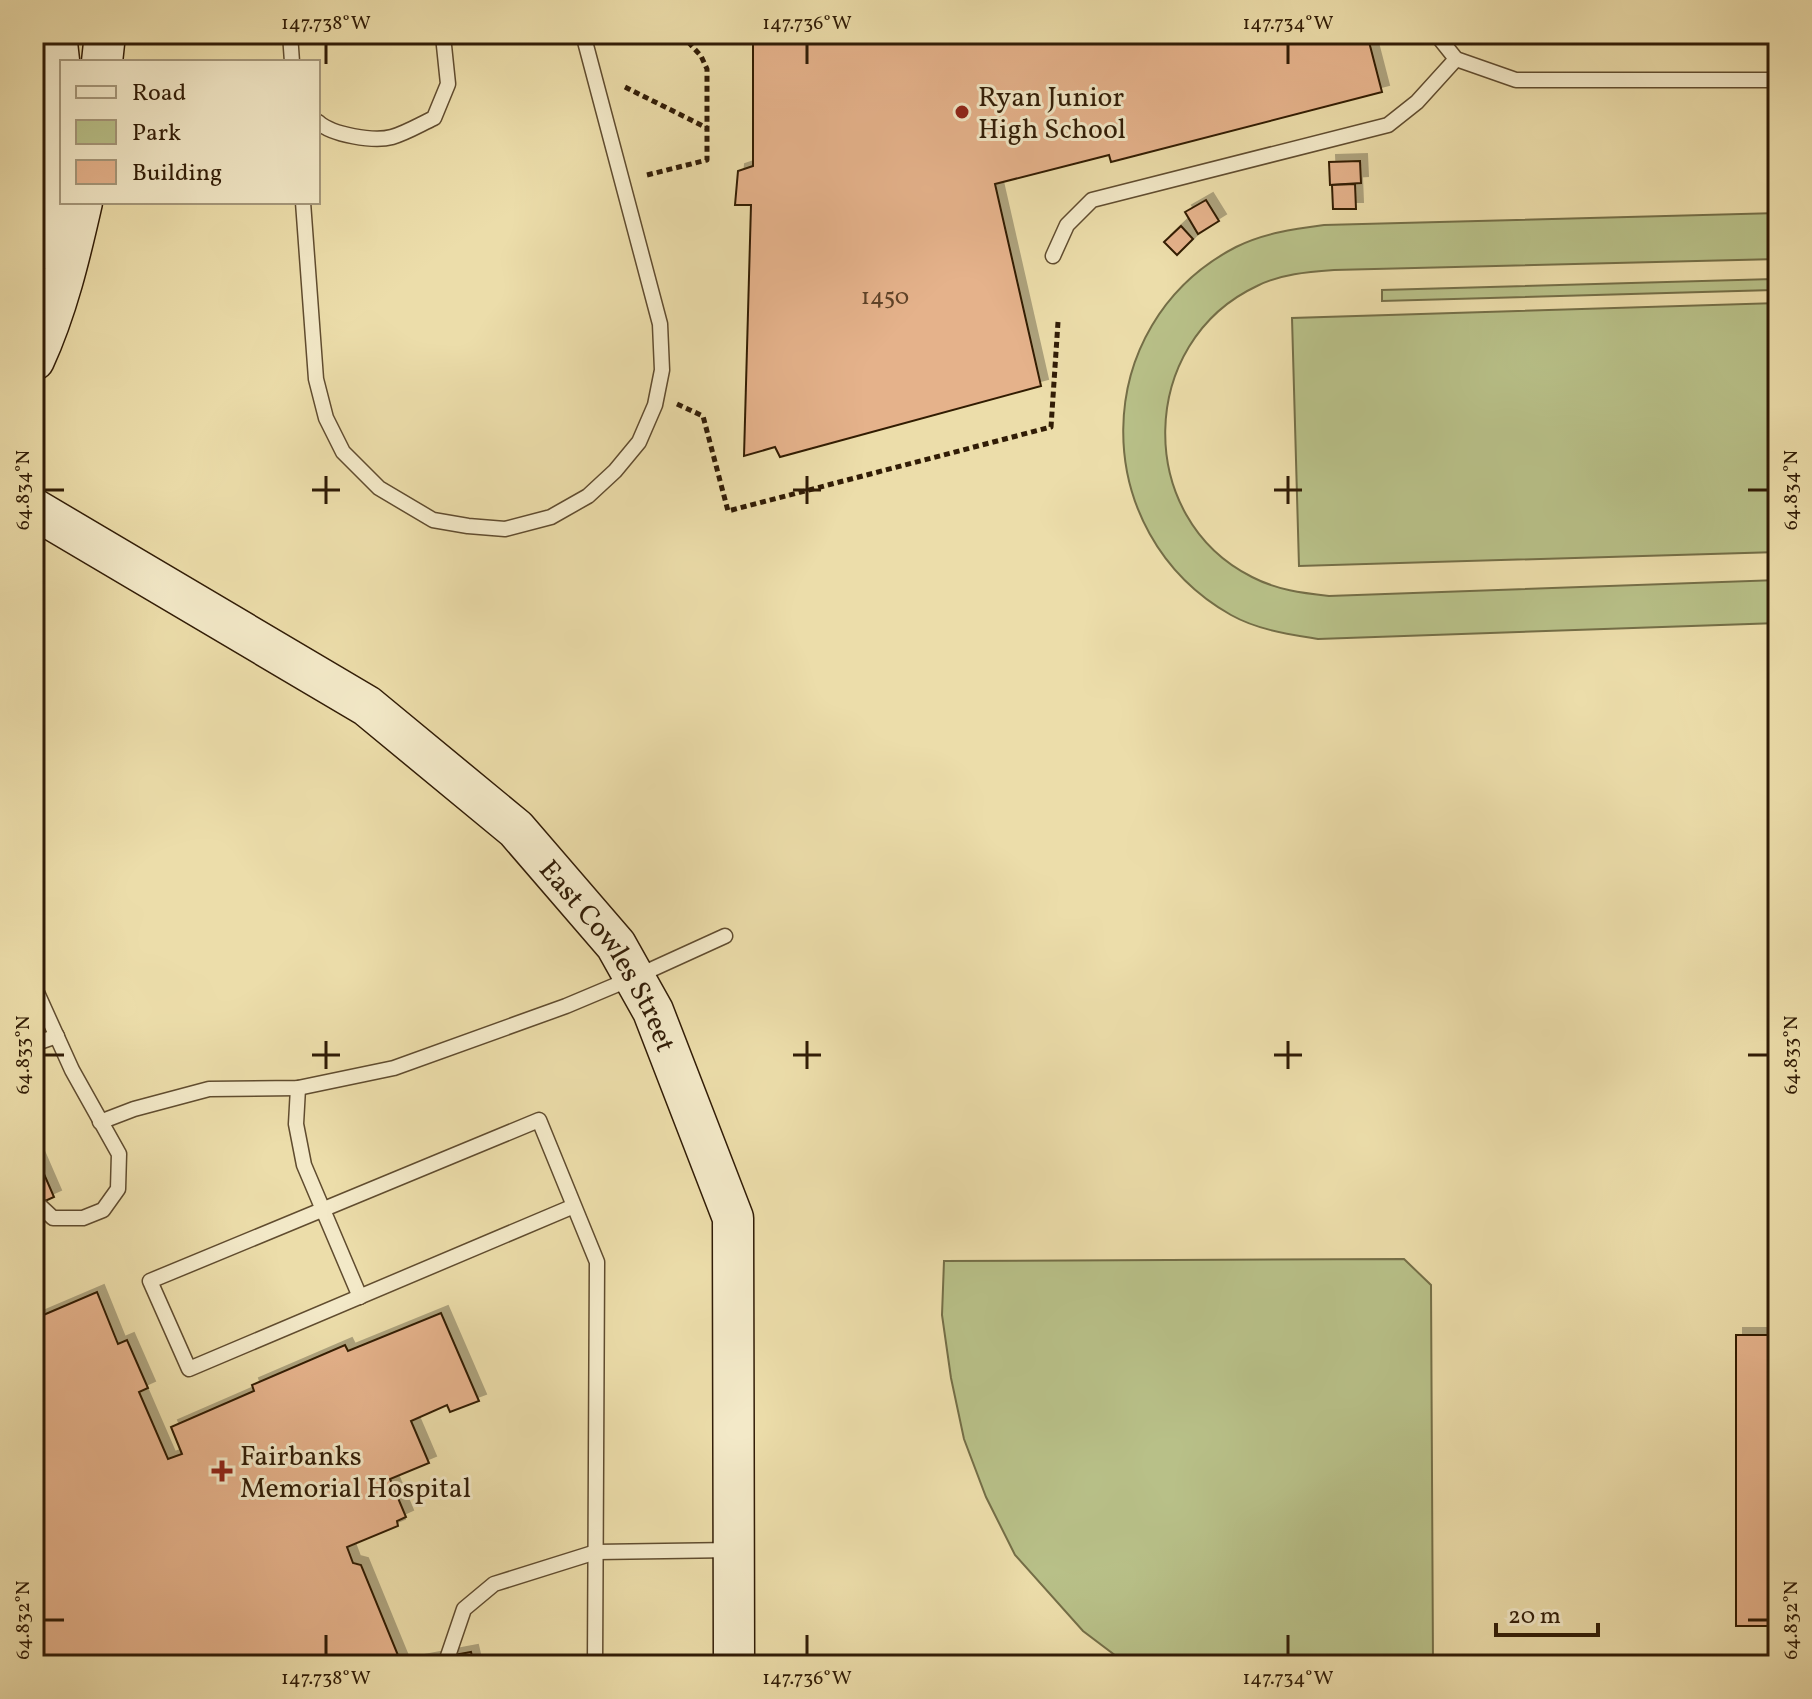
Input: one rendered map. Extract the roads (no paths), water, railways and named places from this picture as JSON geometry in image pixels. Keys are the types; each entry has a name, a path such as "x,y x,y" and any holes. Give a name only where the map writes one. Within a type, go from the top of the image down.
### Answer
{"street":[{"path":"56,34 60,69"},
{"path":"102,60 105,34"},
{"path":"34,252 54,172 60,108"},
{"path":"34,360 66,270 82,204"},
{"name":"East Cowles Street","path":"34,509 367,706 516,829 616,945 653,1011 733,1218 734,1665"}],"lane":[{"path":"290,34 292,60"},
{"path":"303,204 316,379 326,418 343,452 379,488 433,520 505,529 551,517 588,496 615,471 639,442 655,405 662,370 660,324 583,34"},
{"path":"1436,34 1456,59 1516,80 1778,80"},
{"path":"320,124 324,128 356,137 391,138 434,118 448,84 443,36"},
{"path":"1053,256 1067,225 1092,200 1388,125 1417,102 1456,59"},
{"path":"100,1122 134,1109 209,1089 298,1088 394,1068 566,1006 725,936"},
{"path":"34,986 72,1070 119,1154 118,1189 103,1210 83,1218 53,1218 38,1204"},
{"path":"34,1044 57,1036"},
{"path":"298,1088 296,1124 304,1165 360,1297"},
{"path":"574,1206 189,1369 150,1281 539,1120 597,1262 595,1665"},
{"path":"448,1656 464,1609 494,1584 596,1552 734,1550"}],"place":[{"name":"Ryan Junior High School","path":"962,112"},
{"name":"Fairbanks Memorial Hospital","path":"222,1471"}]}
